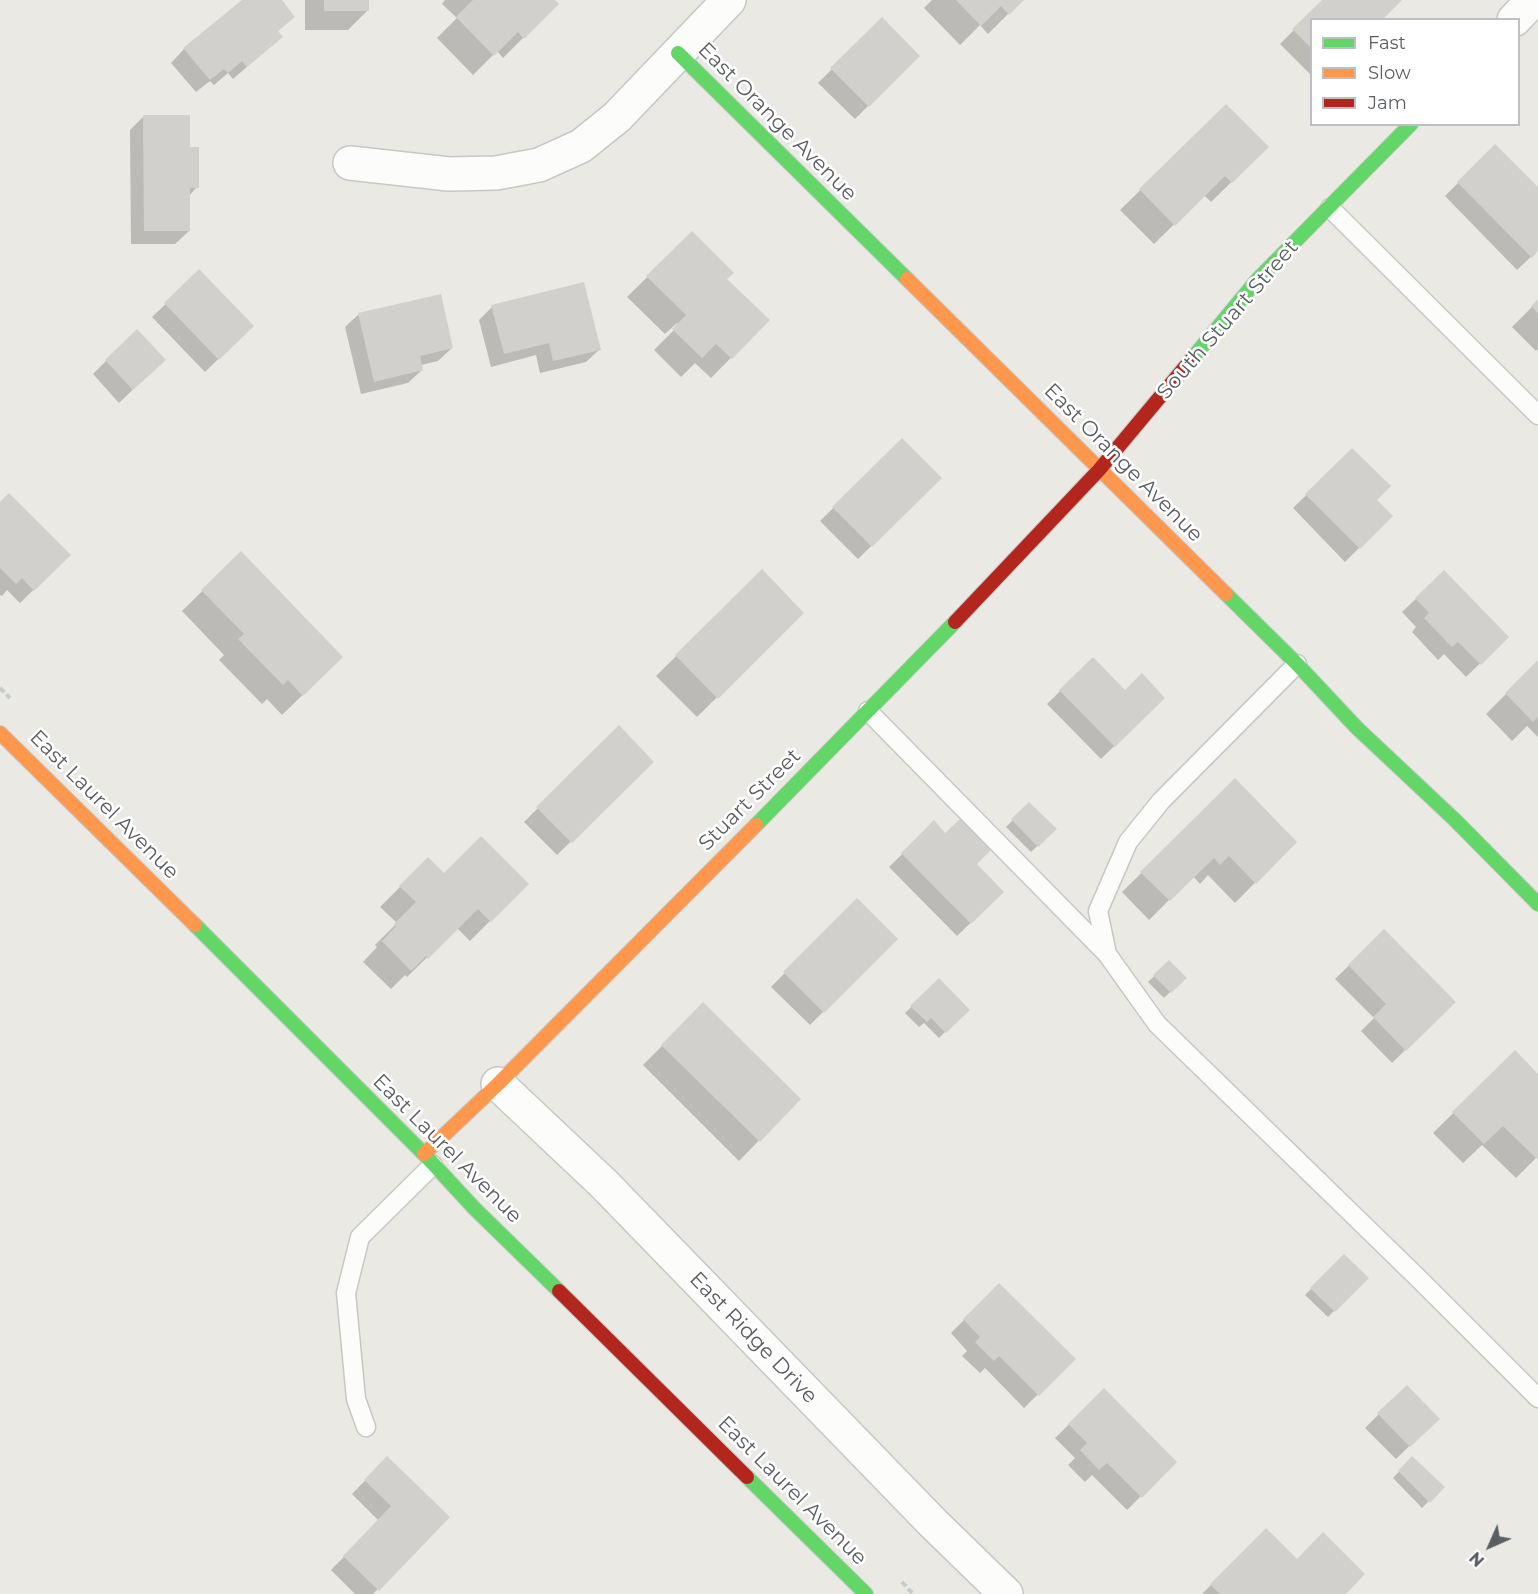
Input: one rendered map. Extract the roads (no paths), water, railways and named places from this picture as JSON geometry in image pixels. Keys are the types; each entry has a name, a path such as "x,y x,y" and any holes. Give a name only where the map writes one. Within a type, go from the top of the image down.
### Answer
{"street":[{"path":"350,163 449,174 496,173 539,165 581,146 617,117 729,0"},
{"path":"1516,18 1533,0"},
{"name":"East Orange Avenue","path":"678,53 1297,664 1357,728 1455,820 1538,904"},
{"name":"South Stuart Street","path":"1100,470 1257,280 1410,126"},
{"name":"Stuart Street","path":"428,1160 498,1084 910,669 1100,470"},
{"name":"East Laurel Avenue","path":"0,733 197,927 475,1209 866,1594"},
{"name":"East Ridge Drive","path":"498,1084 604,1184 933,1524 1006,1594"}],"lane":[{"path":"1330,208 1538,415"},
{"path":"1107,954 1098,911 1128,842 1161,801 1297,664"},
{"path":"868,711 1107,954 1157,1024 1538,1398"},
{"path":"366,1427 356,1399 346,1293 360,1237 428,1160"}]}
